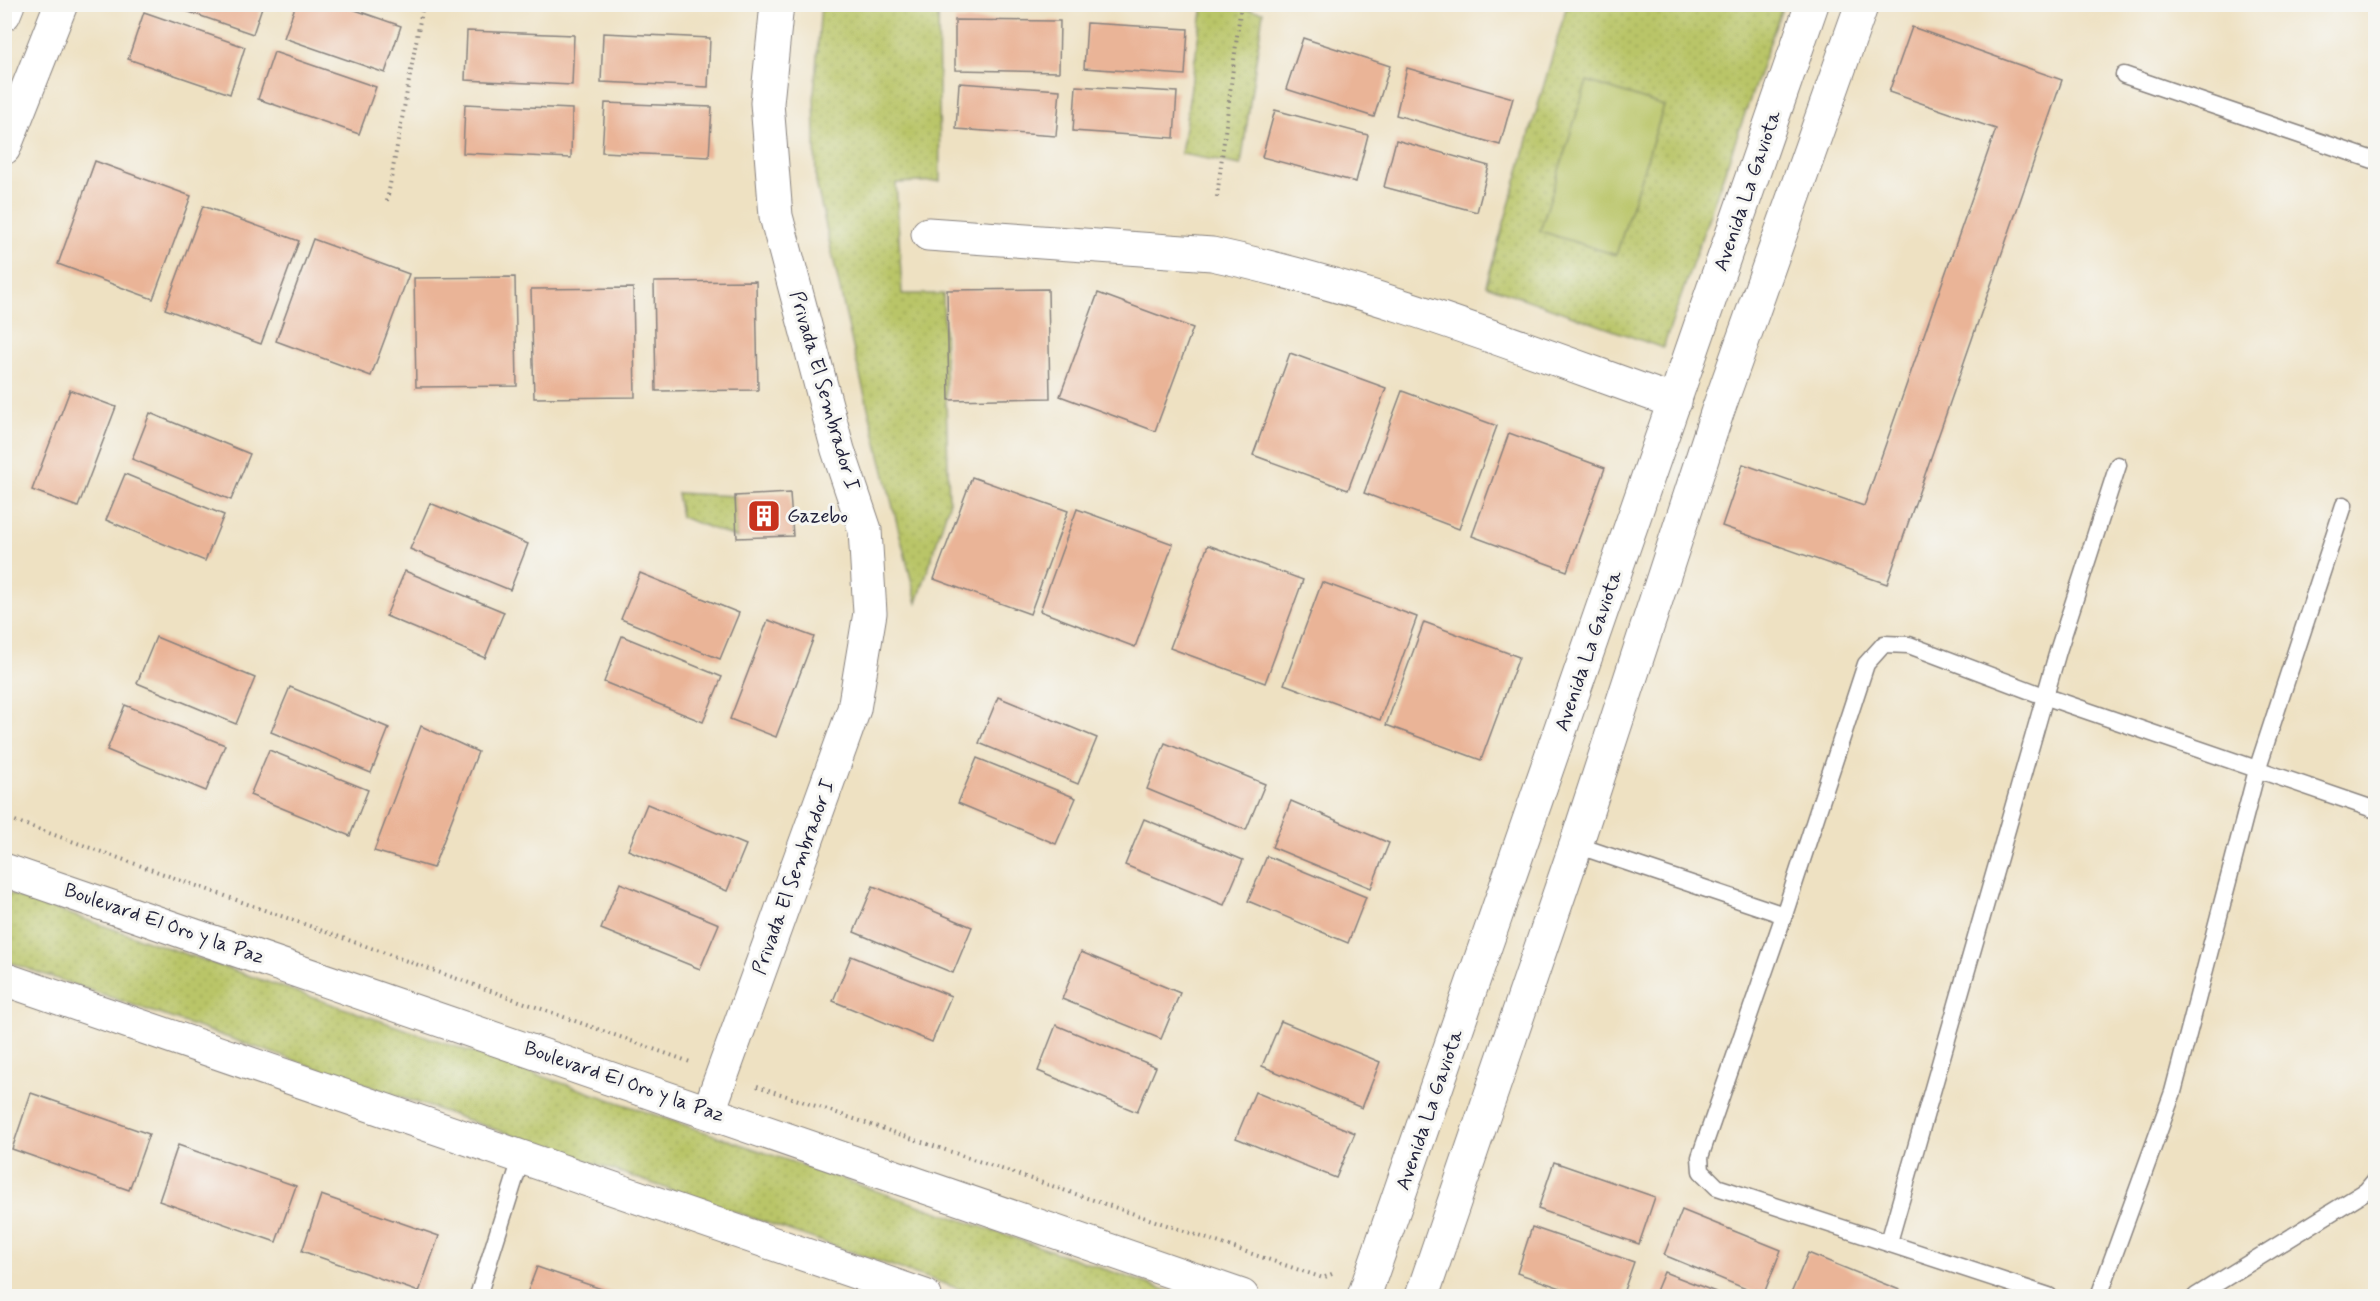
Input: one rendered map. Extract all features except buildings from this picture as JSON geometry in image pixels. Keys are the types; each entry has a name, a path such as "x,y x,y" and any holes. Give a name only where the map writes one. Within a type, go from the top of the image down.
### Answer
{"street":[{"path":"4,14 8,4"},
{"path":"4,148 61,4"},
{"name":"Privada El Sembrador I","path":"709,1112 854,709 870,613 866,530 837,450 776,216 767,103 777,4"},
{"name":"Avenida La Gaviota","path":"1364,1296 1812,4"},
{"path":"1422,1296 1576,844 1717,413 1862,4"},
{"path":"928,234 1212,254 1259,264 1373,296 1675,402"},
{"name":"Boulevard El Oro y la Paz","path":"4,870 1241,1296"},
{"path":"4,979 521,1159 925,1296"}],"lane":[{"path":"2124,75 2376,161"},
{"path":"1889,1242 2044,696 2118,465"},
{"path":"2099,1296 2173,1092 2257,770 2344,505"},
{"path":"2049,1296 1717,1187 1701,1171 1700,1157 1784,915 1866,664 1884,644 1909,645 2044,696 2376,810"},
{"path":"1576,844 1784,915"},
{"path":"478,1296 521,1159"},
{"path":"2196,1296 2366,1191 2376,1179"}],"path":[{"path":"387,201 423,4"},
{"path":"1217,197 1241,4"}],"green space":[{"path":"916,4 938,7 940,181 896,183 902,294 943,294 949,504 917,603 854,352 816,182 814,94 821,5"},
{"path":"1203,5 1221,5 1263,12 1241,165 1181,154"},
{"path":"1567,5 1783,5 1663,348 1486,285"},
{"path":"1587,81 1664,106 1616,255 1540,231"},
{"path":"677,493 735,496 737,538 681,517"},
{"path":"5,892 1183,1296 980,1296 5,961"}],"place":[{"name":"Gazebo","path":"764,516"}]}
